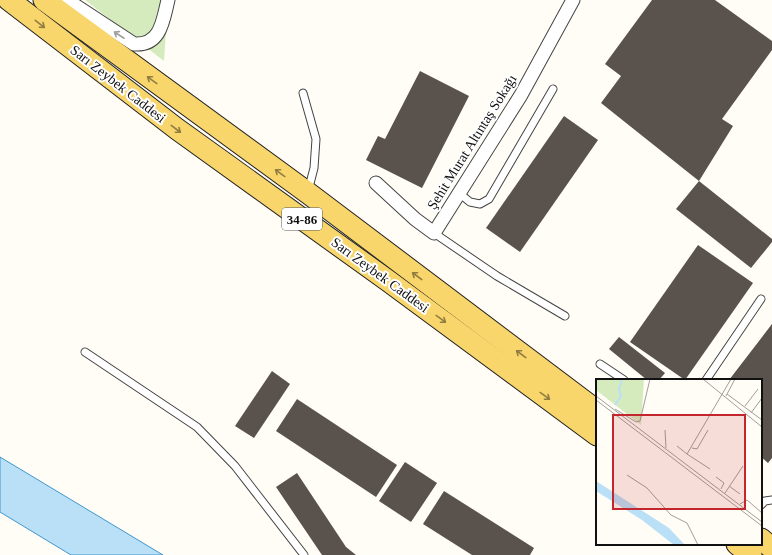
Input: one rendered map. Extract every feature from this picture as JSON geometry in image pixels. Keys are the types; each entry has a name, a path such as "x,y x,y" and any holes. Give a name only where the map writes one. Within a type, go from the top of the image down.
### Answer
{"main road":[{"name":"Sarı Zeybek Caddesi","path":"9,0 177,129 381,275 596,434"},
{"name":"Sarı Zeybek Caddesi","path":"44,0 308,193 596,410"},
{"path":"762,540 772,548"},
{"path":"738,545 751,555"}],"street":[{"path":"67,0 134,44 140,45 147,43 156,36 161,27 168,0"},
{"name":"Şehit Murat Altıntaş Sokağı","path":"376,183 415,219 434,233 521,95 574,0"}],"lane":[{"path":"459,193 470,202 480,204 489,199 553,89"},
{"path":"303,93 316,139 314,168 308,193"},
{"path":"434,233 497,276 565,316"},
{"path":"707,379 761,299"},
{"path":"85,352 197,427 235,466 304,555"},
{"path":"600,364 622,379"},
{"path":"762,504 765,501 772,500"}],"green space":[{"path":"85,0 168,0 164,61"}],"water":[{"path":"0,457 163,555 71,555 0,512"}],"building":[{"path":"652,0 715,0 772,41 772,50 722,119 733,126 699,181 601,103 621,76 605,64"},
{"path":"420,71 469,96 422,188 366,160 378,136 385,139"},
{"path":"564,116 598,140 520,252 486,228"},
{"path":"699,181 772,239 772,242 751,268 676,209"},
{"path":"698,245 753,283 686,379 630,342"},
{"path":"772,324 772,458 768,463 762,458 762,379 730,379"},
{"path":"619,337 665,373 660,379 646,379 609,349"},
{"path":"272,371 290,384 254,438 235,426"},
{"path":"297,399 397,465 376,497 276,431"},
{"path":"405,462 437,483 411,522 379,501"},
{"path":"297,473 346,547 356,555 322,555 276,487"},
{"path":"444,491 534,548 530,555 472,555 423,524"}]}
